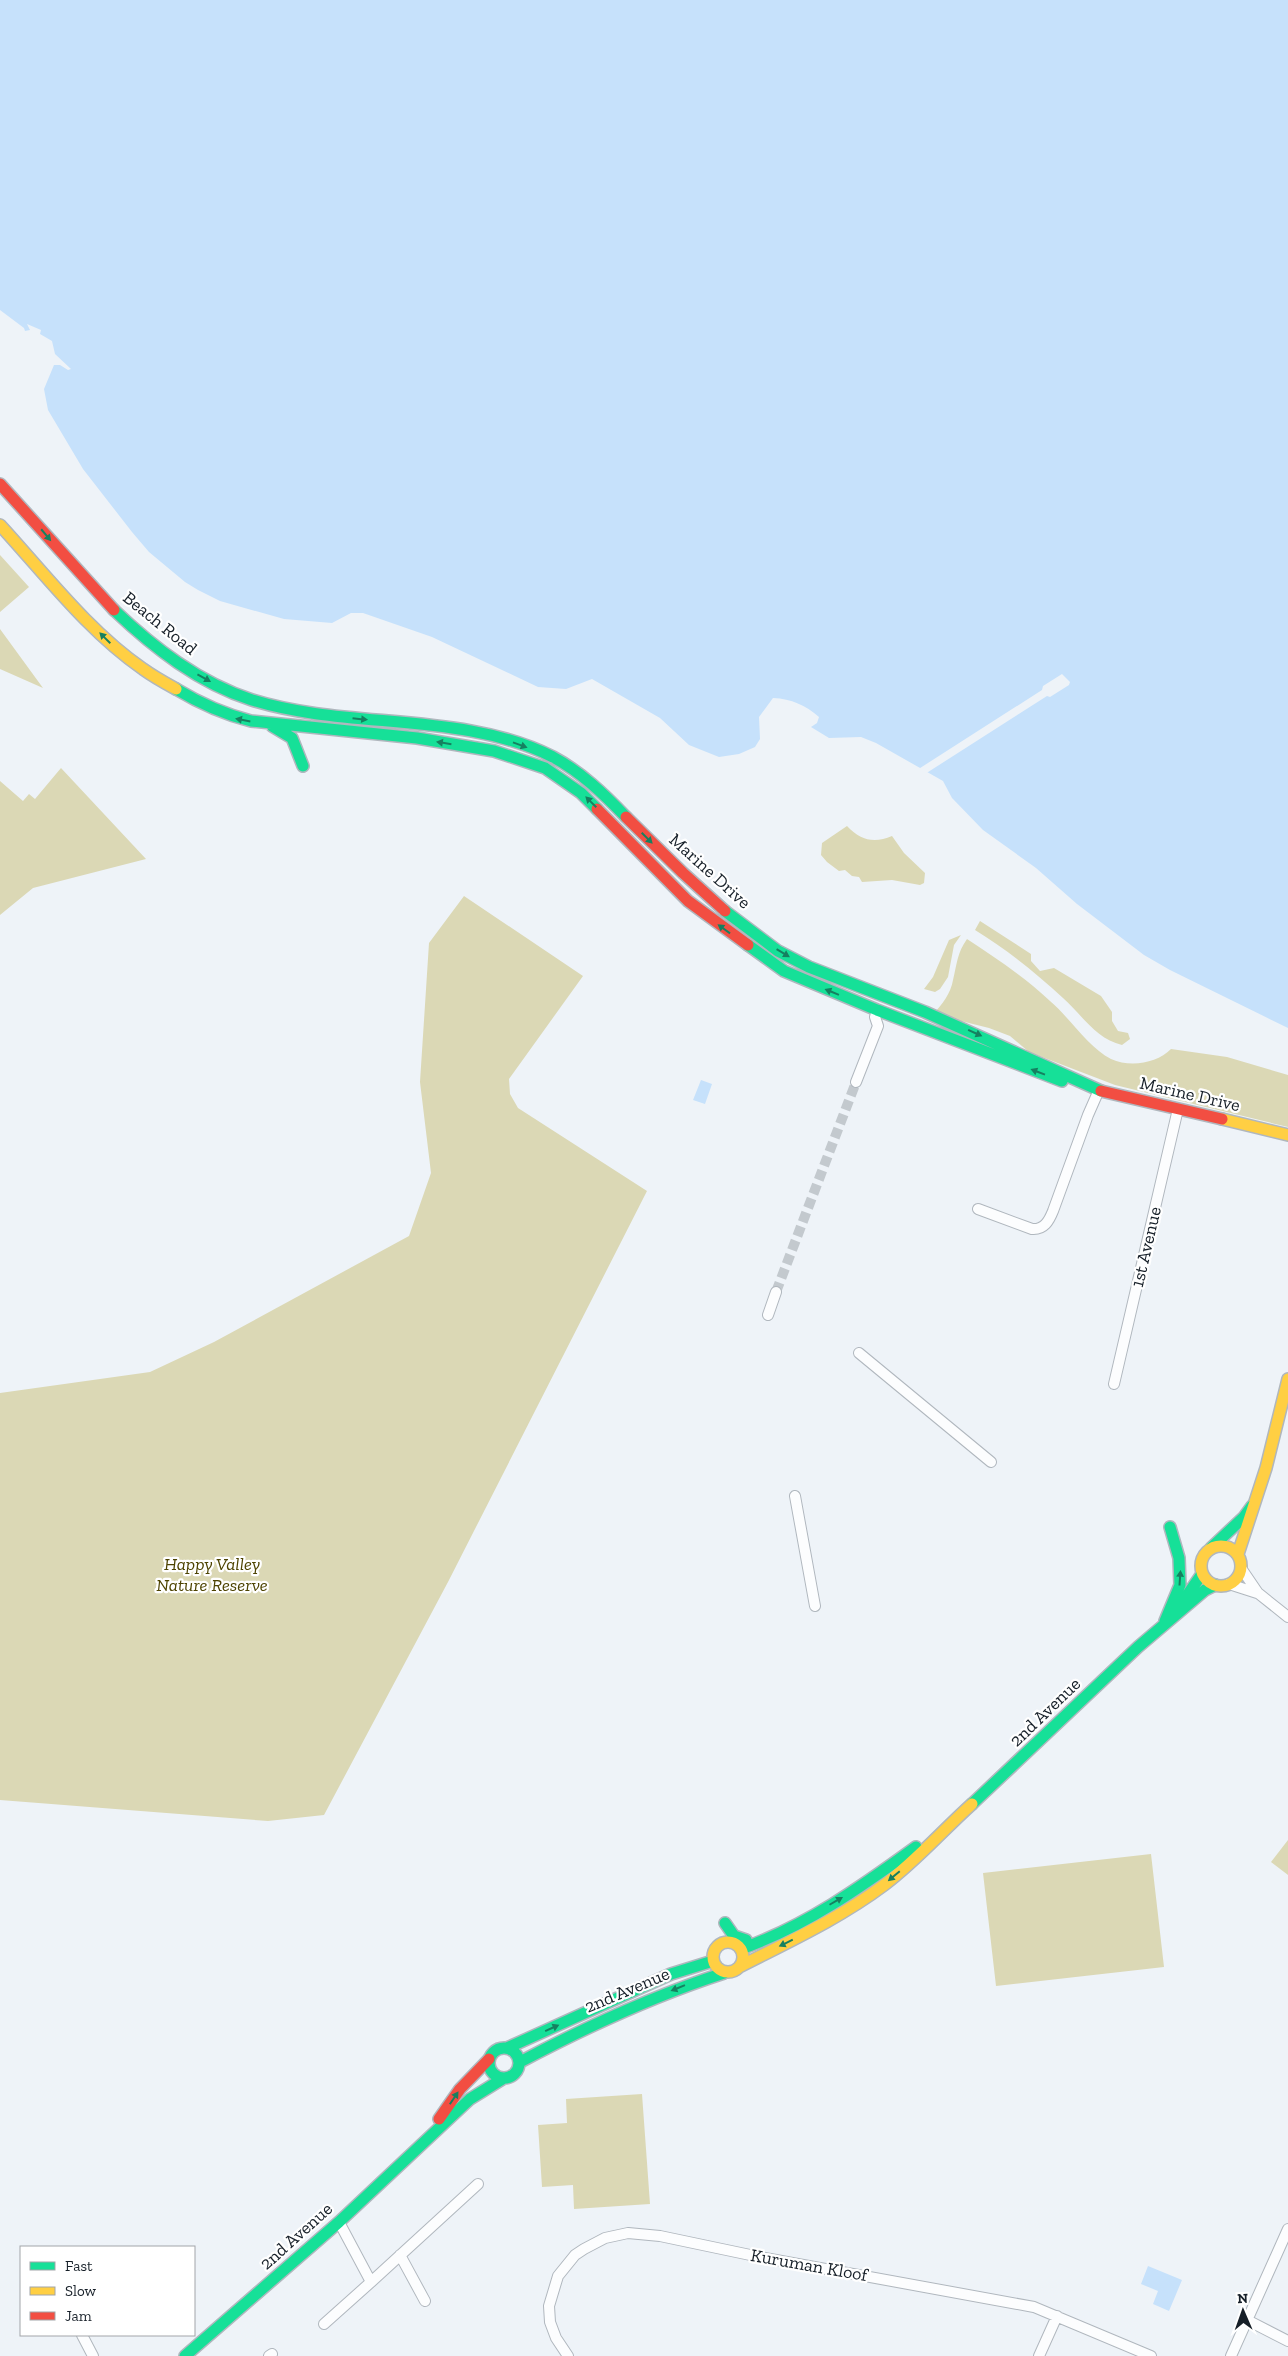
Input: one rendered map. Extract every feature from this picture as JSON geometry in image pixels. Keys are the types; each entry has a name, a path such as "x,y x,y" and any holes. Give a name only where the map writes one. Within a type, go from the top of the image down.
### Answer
{"main road":[{"name":"Beach Road","path":"0,484 72,566 127,623 163,652 231,693 312,713"},
{"path":"0,525 109,643 144,670 225,716 266,723 292,738 297,746 302,766"},
{"name":"Marine Drive","path":"312,713 476,735 512,742 549,756 572,769 598,789 718,906 782,953 816,970 906,1004 1027,1056 1085,1085 1099,1090 1288,1135"},
{"name":"Marine Drive","path":"266,723 417,738 474,747 494,751 545,768 581,793 660,875 709,918 784,971 877,1010 1066,1083 1085,1085"},
{"path":"1258,1497 1244,1517 1205,1553 1201,1561 1202,1574 1207,1581 1215,1585 1229,1584 1235,1580 1241,1568 1238,1554 1258,1497 1285,1409 1288,1379"},
{"path":"1168,1620 1180,1585 1181,1570 1170,1527"},
{"path":"1211,1548 1223,1545 1238,1554"},
{"name":"2nd Avenue","path":"1168,1620 1202,1574"},
{"name":"2nd Avenue","path":"185,2356 211,2336 339,2222 426,2138 470,2099 504,2078 515,2074 520,2062 584,2027 683,1986 724,1972 735,1971 741,1966 819,1927 868,1896 928,1848 942,1831 999,1780 1168,1620 1205,1590 1215,1585"},
{"name":"2nd Avenue","path":"741,1949 785,1931 861,1886 924,1841 942,1831"},
{"path":"861,1886 868,1896"},
{"path":"725,1923 734,1936 749,1941 785,1931"},
{"path":"724,1972 719,1970 713,1961 714,1950 721,1943 734,1943 741,1949 744,1957 741,1966"},
{"name":"2nd Avenue","path":"426,2138 460,2089 490,2059 496,2050 507,2048 671,1974 713,1961"},
{"path":"507,2048 517,2054 520,2062"},
{"path":"490,2059 489,2066 493,2073 504,2078"}],"street":[{"path":"856,1082 878,1026 875,1017 877,1010"},
{"path":"978,1209 1032,1229 1040,1228 1046,1224 1053,1211 1099,1090"},
{"name":"1st Avenue","path":"1114,1384 1178,1109"},
{"path":"768,1315 776,1292"},
{"path":"859,1353 991,1462"},
{"path":"795,1496 815,1606"},
{"path":"1241,1568 1258,1593 1288,1617"},
{"path":"1229,1584 1258,1593"},
{"path":"324,2324 478,2184"},
{"path":"339,2222 371,2282"},
{"path":"1231,2356 1288,2229"},
{"name":"Kuruman Kloof","path":"568,2356 556,2338 550,2322 549,2306 558,2276 575,2255 584,2249 605,2238 628,2233 660,2236 764,2258 1034,2307 1151,2356"},
{"path":"400,2255 425,2301"},
{"path":"1040,2356 1057,2316"},
{"path":"1247,2320 1288,2341"},
{"path":"83,2336 93,2356"}],"green space":[{"path":"0,555 29,587 0,612"},
{"path":"0,629 43,688 0,669"},
{"path":"61,768 146,859 33,888 0,915 0,781 23,801 29,794 35,799"},
{"path":"847,826 857,835 868,839 879,840 892,836 904,853 925,873 924,883 920,885 892,880 862,882 859,877 852,876 845,870 839,871 821,855 822,843"},
{"name":"Happy Valley Nature Reserve","path":"464,896 583,976 509,1079 510,1094 518,1108 647,1191 448,1582 324,1815 268,1821 0,1800 0,1393 150,1372 214,1342 409,1236 431,1173 420,1082 429,943"},
{"path":"980,921 1031,954 1031,961 1040,971 1054,968 1101,996 1112,1012 1112,1021 1118,1031 1128,1033 1130,1039 1122,1045 1104,1038 1042,980 1009,953 975,930"},
{"path":"961,935 954,945 948,977 940,989 935,992 924,989 933,977 949,940"},
{"path":"967,939 1031,984 1095,1048 1111,1059 1127,1063 1143,1063 1159,1058 1171,1049 1227,1057 1288,1075 1288,1127 1115,1085 1029,1052 1010,1036 989,1028 933,1014 943,1003 950,990 959,954"},
{"path":"1288,1840 1288,1875 1271,1862"},
{"path":"1151,1854 1164,1967 996,1986 983,1873"},
{"path":"642,2094 650,2204 574,2209 573,2185 542,2187 538,2125 567,2123 566,2099"}],"water":[{"path":"0,0 1288,0 1288,1028 1170,970 1144,955 1077,904 1036,868 983,830 952,798 943,781 876,743 861,737 829,738 811,727 817,723 819,717 798,703 773,698 759,717 760,739 755,747 739,754 719,757 689,745 660,718 592,679 566,689 538,687 432,637 363,613 351,613 332,623 284,619 220,601 185,582 149,552 132,532 83,469 48,410 44,389 54,365 60,365 68,370 71,369 55,354 52,341 40,334 41,330 27,324 30,330 25,331 24,328 0,310"},
{"path":"701,1080 712,1084 705,1104 693,1100"},
{"path":"1148,2266 1182,2280 1169,2311 1153,2304 1158,2291 1141,2284"}],"pier":[{"path":"1062,674 1070,682 1069,685 1050,697 1047,696 925,774 917,770 1042,690 1043,686"}],"tunnel":[{"path":"776,1292 856,1082"}],"traffic: fast":[{"path":"114,610 145,638 178,663 232,693 289,709 327,715 443,727 481,733 518,743 553,757 573,769 601,792 626,817"},
{"path":"176,689 212,708 251,721 417,738 494,751 545,768 581,793 597,809"},
{"path":"272,726 292,738 303,766"},
{"path":"725,911 778,951 809,967 925,1012 1101,1091"},
{"path":"748,945 784,971 877,1010 1062,1081"},
{"path":"1211,1548 1244,1517 1252,1506"},
{"path":"1165,1621 1180,1585 1179,1558 1170,1527"},
{"path":"1181,1604 1202,1574"},
{"path":"972,1804 1138,1647 1205,1590 1215,1585"},
{"path":"741,1949 765,1940 810,1917 854,1891 916,1847"},
{"path":"725,1923 734,1936 746,1940"},
{"path":"507,2048 671,1974 713,1961"},
{"path":"520,2062 620,2013 724,1973"},
{"path":"504,2048 515,2052 519,2063 515,2074 504,2078 493,2074 489,2063 493,2052 504,2048"},
{"path":"185,2356 339,2222 470,2099 504,2078"}],"traffic: slow":[{"path":"0,525 85,620 123,654 155,677 176,689"},
{"path":"1222,1119 1288,1135"},
{"path":"1238,1554 1266,1468 1288,1379"},
{"path":"1225,1546 1232,1549 1238,1555 1241,1566 1240,1574 1232,1583 1225,1586 1217,1586 1210,1583 1202,1574 1201,1562 1204,1555 1213,1547 1225,1546"},
{"path":"741,1966 814,1929 867,1897 907,1866 972,1804"},
{"path":"728,1942 739,1946 743,1957 739,1968 728,1972 717,1968 713,1957 717,1946 728,1942"}],"traffic: jam":[{"path":"0,484 114,610"},
{"path":"597,809 688,901 748,945"},
{"path":"626,817 725,911"},
{"path":"1101,1091 1222,1119"},
{"path":"439,2119 460,2089 489,2059"}]}
